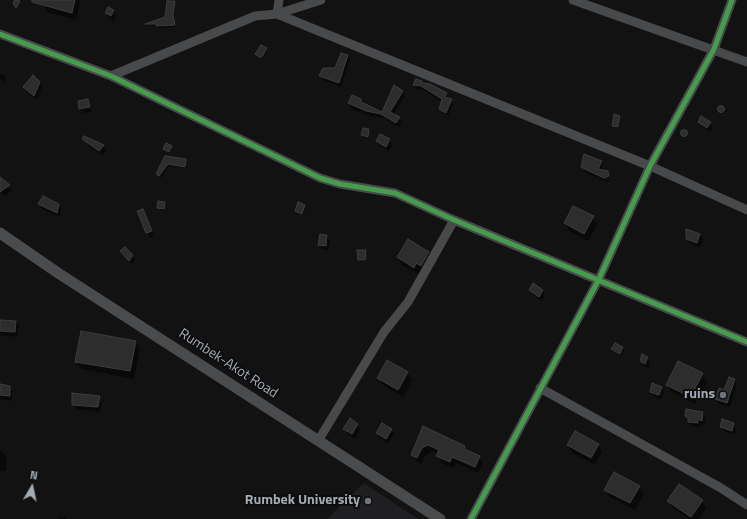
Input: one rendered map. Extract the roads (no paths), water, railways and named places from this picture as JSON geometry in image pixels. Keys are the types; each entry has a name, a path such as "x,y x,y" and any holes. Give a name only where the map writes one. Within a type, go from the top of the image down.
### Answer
{"main road":[{"name":"Rumbek-Akot Road","path":"0,233 440,519"}],"street":[{"path":"277,14 279,0"},
{"path":"111,76 255,16 277,14 321,0"},
{"path":"573,0 747,62"},
{"path":"471,519 599,279 650,166 714,49 732,0"},
{"path":"277,14 650,166 747,210"},
{"path":"0,34 111,76 320,178 340,184 395,193 454,220 599,279 747,342"},
{"path":"318,441 384,332 408,302 454,220"},
{"path":"540,388 721,488 747,505"}],"place":[{"name":"ruins","path":"723,395"},
{"name":"Rumbek University","path":"368,501"}]}
